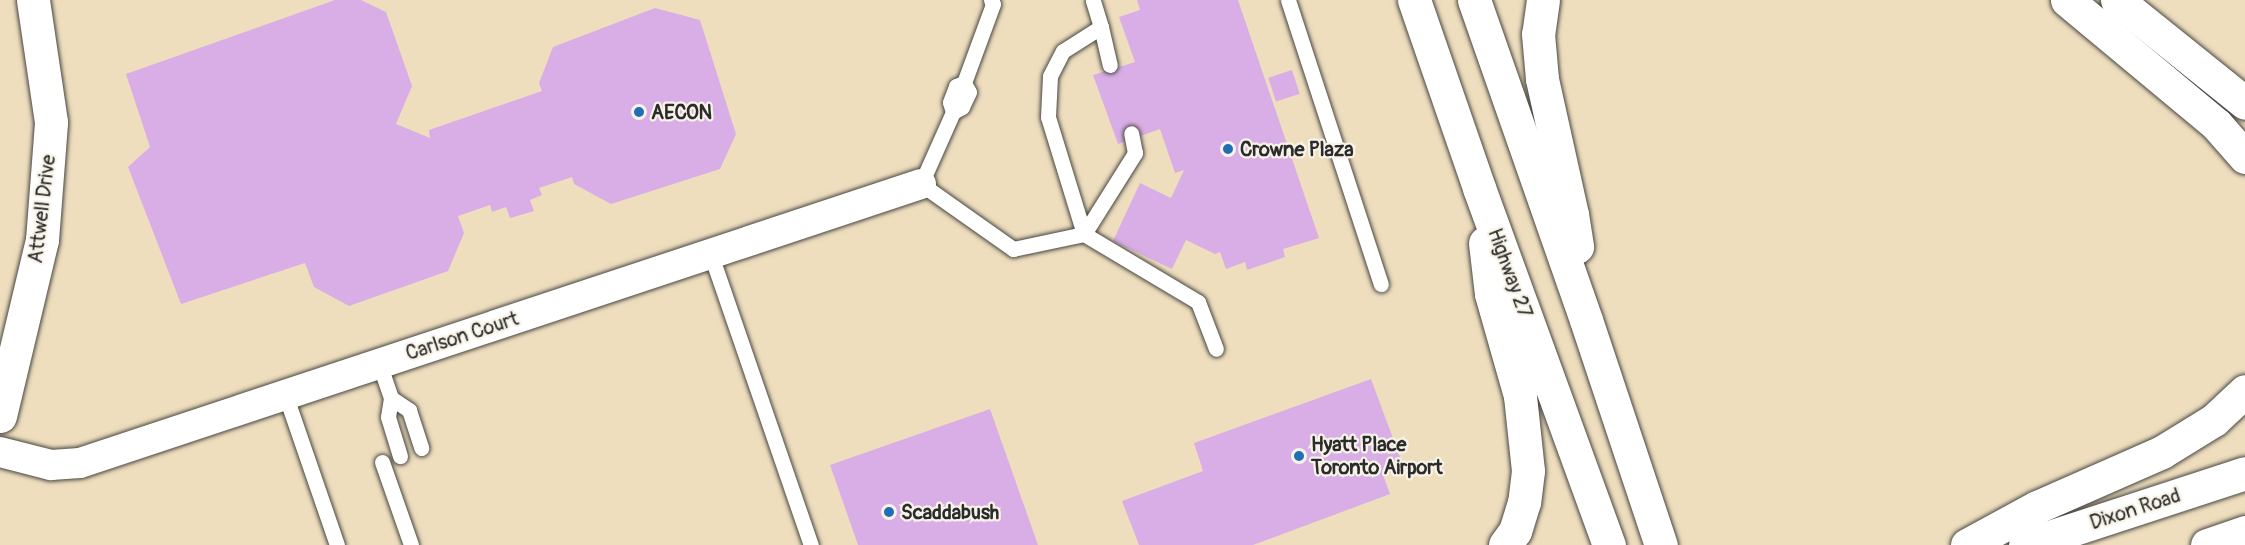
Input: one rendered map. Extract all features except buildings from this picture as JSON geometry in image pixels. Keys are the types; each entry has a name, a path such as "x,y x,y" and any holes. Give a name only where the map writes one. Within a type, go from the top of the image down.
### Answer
{"main road":[{"name":"Attwell Drive","path":"0,416 7,359 42,240 51,122 33,0"},
{"name":"Highway 27","path":"1414,0 1479,188 1609,545"},
{"path":"1474,0 1586,320 1661,545"},
{"path":"1543,0 1538,34 1542,79 1572,214 1586,320"},
{"path":"2067,0 2216,124 2245,157"},
{"path":"2117,0 2245,103"},
{"path":"1479,188 1491,294 1520,396 1528,471 1524,502 1515,531 1505,545"},
{"path":"1967,545 2037,507 2163,452 2214,420 2245,391"},
{"name":"Dixon Road","path":"2025,545 2245,473"},
{"path":"2207,545 2245,532"}],"street":[{"name":"Carlson Court","path":"0,452 51,465 80,463 921,184"}],"lane":[{"path":"991,0 993,4 964,83 956,86 950,102 953,111 921,184 1013,249 1084,234 1135,153 1131,133"},
{"path":"1093,0 1110,65"},
{"path":"1288,0 1382,284"},
{"path":"1101,27 1064,51 1050,76 1048,117 1084,234 1198,302 1216,349"},
{"path":"711,255 811,545"},
{"path":"379,363 391,398 388,417 400,456"},
{"path":"285,394 337,545"},
{"path":"391,398 408,410 422,447"},
{"path":"382,462 411,545"}],"place":[{"name":"AECON","path":"639,112"},
{"name":"Crowne Plaza","path":"1228,149"},
{"name":"Hyatt Place Toronto Airport","path":"1299,456"},
{"name":"Scaddabush","path":"889,512"}]}
